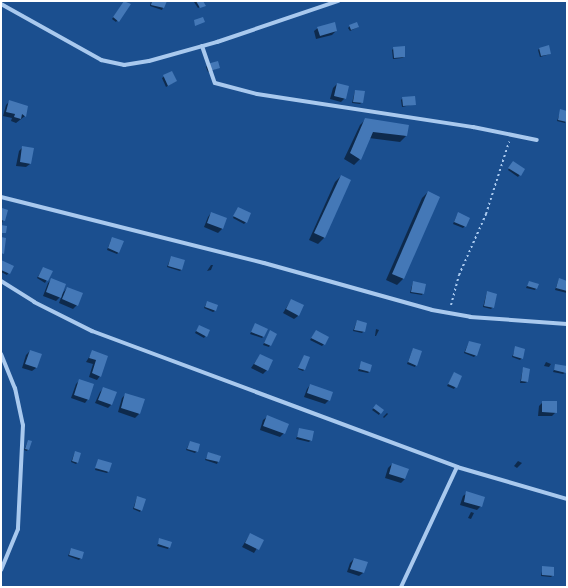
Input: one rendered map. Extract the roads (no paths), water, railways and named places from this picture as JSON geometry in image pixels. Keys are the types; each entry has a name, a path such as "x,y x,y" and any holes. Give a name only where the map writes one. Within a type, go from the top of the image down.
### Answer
{"street":[{"path":"1,4 101,60 124,65 202,46 338,1"},
{"path":"202,46 215,83 257,94 473,127 537,140"},
{"path":"1,197 257,261 432,310 470,317 567,324"},
{"path":"1,282 34,302 92,330 457,467 567,499"},
{"path":"1,354 15,388 23,425 18,530 1,570"},
{"path":"401,587 457,467"}]}
